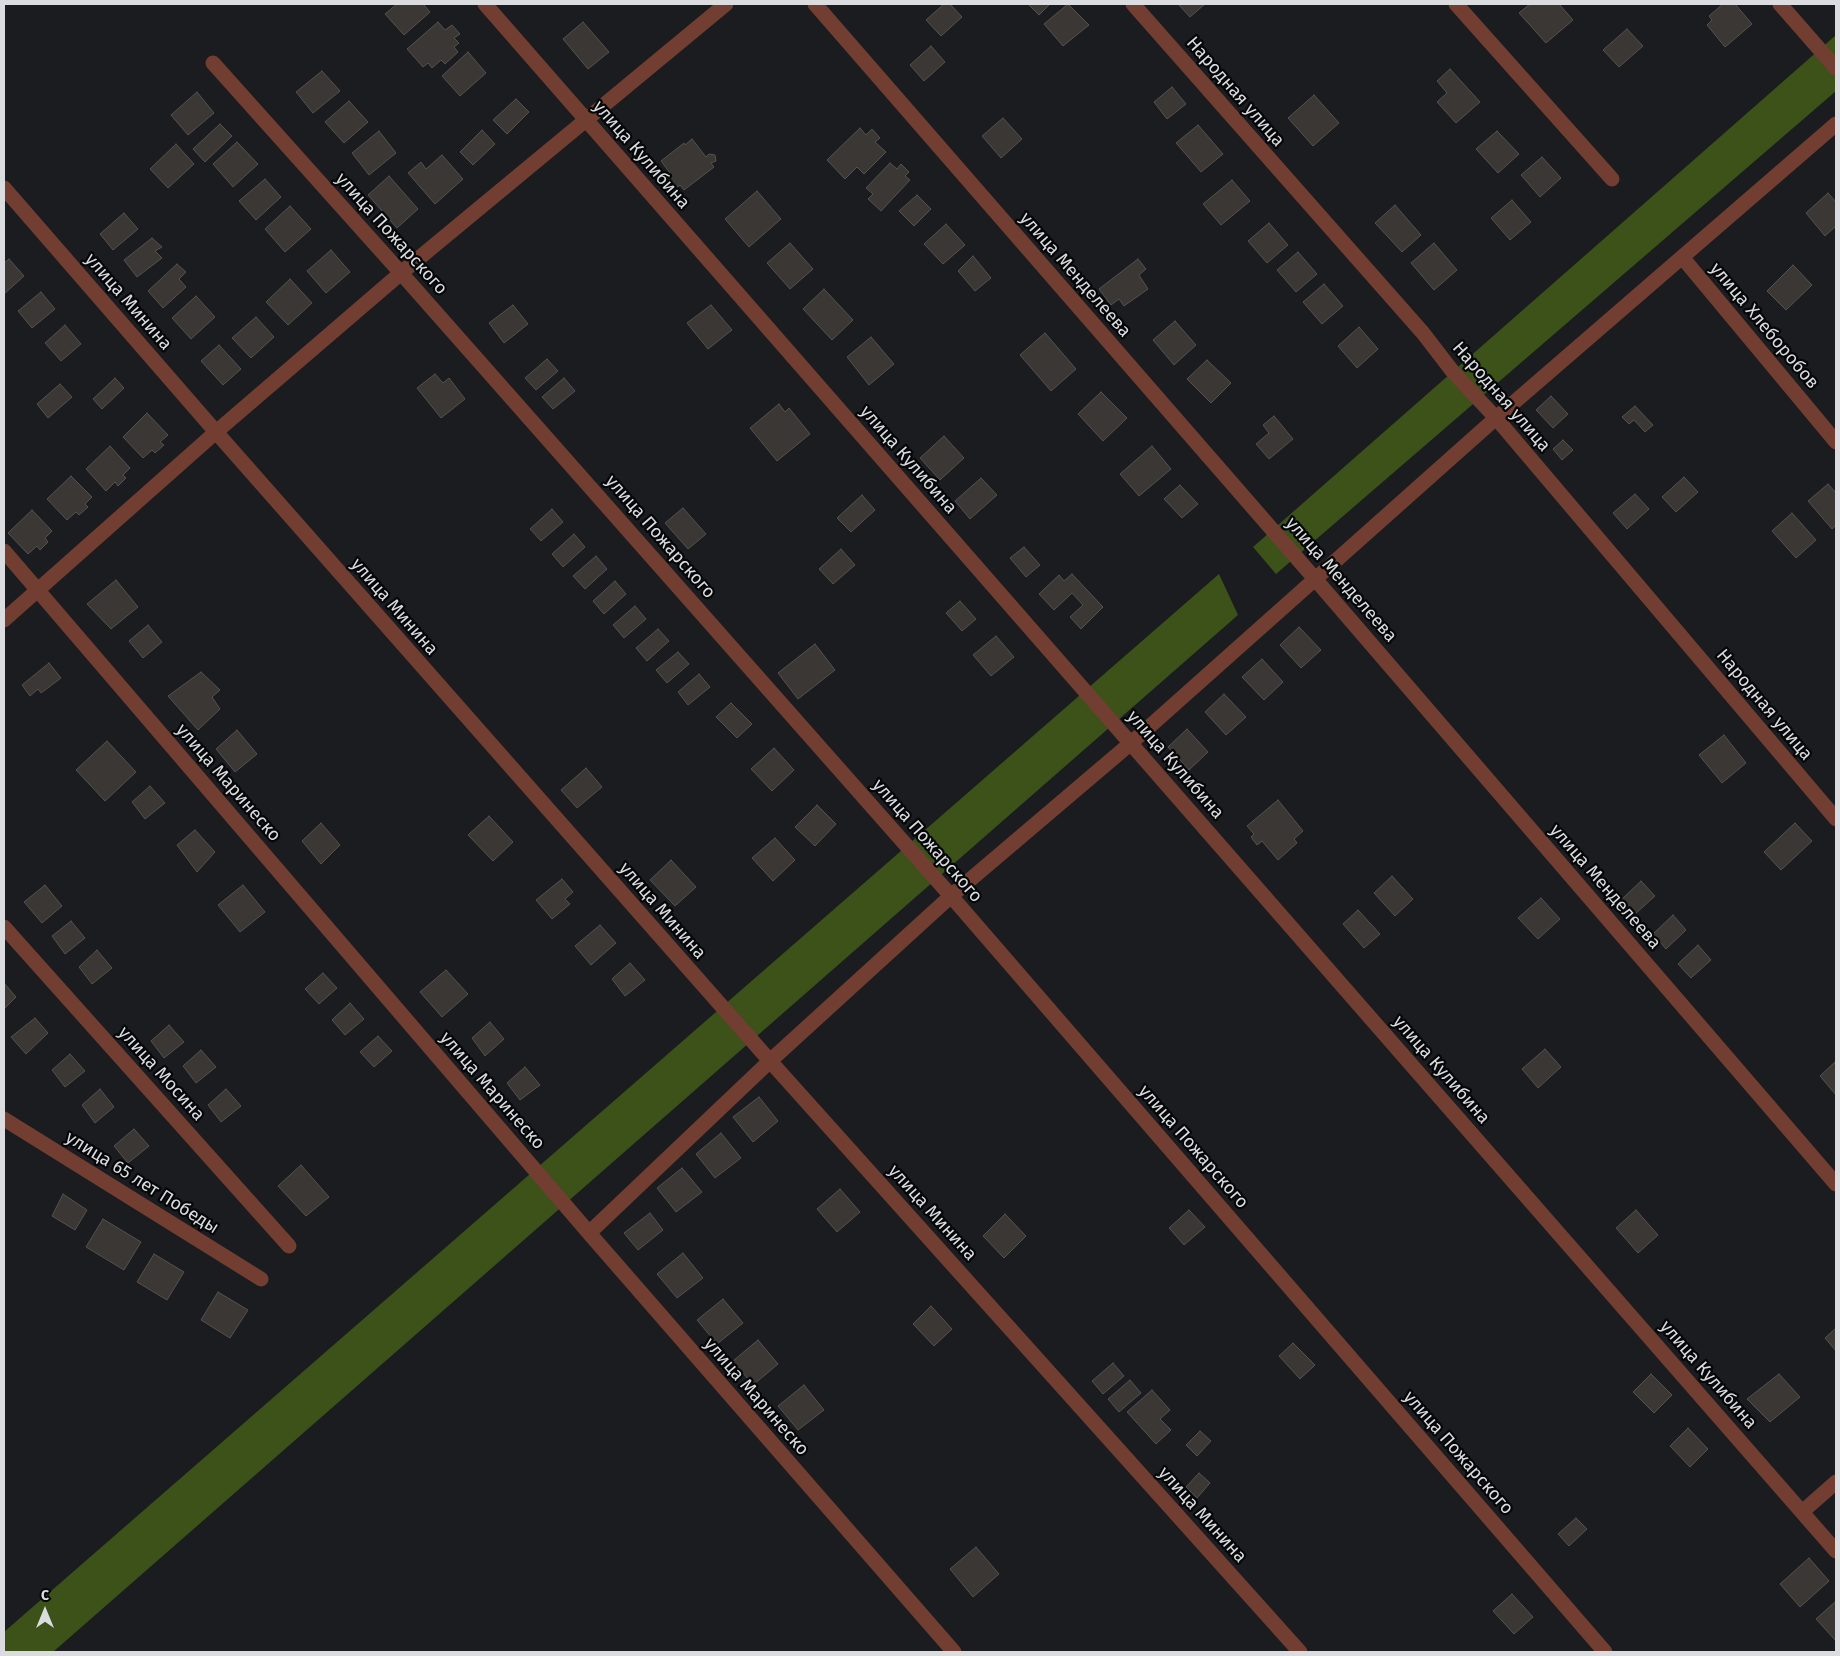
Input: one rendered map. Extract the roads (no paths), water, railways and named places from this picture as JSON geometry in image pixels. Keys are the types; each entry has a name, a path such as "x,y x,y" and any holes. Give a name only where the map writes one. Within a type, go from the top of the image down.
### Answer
{"street":[{"name":"улица Кулибина","path":"484,4 1836,1551"},
{"path":"4,620 216,432 401,273 726,4"},
{"name":"улица Менделеева","path":"815,4 1316,580 1836,1184"},
{"name":"Народная улица","path":"1133,4 1423,333 1453,372 1496,418 1836,819"},
{"path":"1456,4 1612,179"},
{"path":"1780,4 1836,68"},
{"name":"улица Пожарского","path":"213,63 951,896 1605,1652"},
{"path":"589,1233 770,1061 951,896 1131,743 1496,418 1836,124"},
{"name":"улица Минина","path":"4,188 216,432 770,1061 1300,1652"},
{"name":"улица Хлеборобов","path":"1682,257 1836,442"},
{"name":"улица Маринеско","path":"4,551 589,1233 954,1652"},
{"name":"улица Мосина","path":"4,927 289,1246"},
{"name":"улица 65 лет Победы","path":"4,1119 261,1279"},
{"path":"1802,1512 1836,1482"}]}
